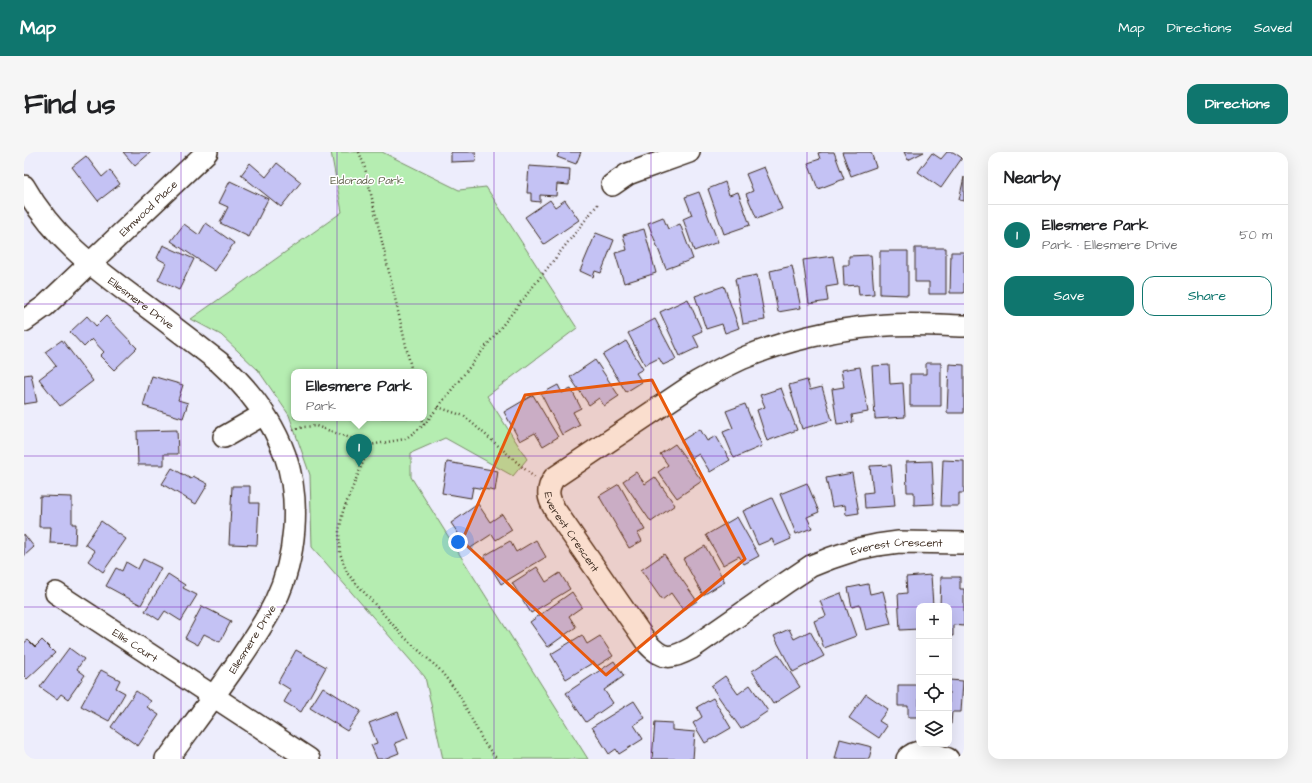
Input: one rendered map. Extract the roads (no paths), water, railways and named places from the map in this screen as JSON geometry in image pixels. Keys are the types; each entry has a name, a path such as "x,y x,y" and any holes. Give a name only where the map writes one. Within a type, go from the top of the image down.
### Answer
{"street":[{"name":"Elmwood Place","path":"24,321 45,306 90,265 207,152"},
{"path":"612,185 636,170 689,152"},
{"name":"Ellesmere Drive","path":"24,186 44,218 90,265 219,362 245,387 264,414 278,439 288,466 294,520 291,550 281,588 269,615 214,697 168,758"},
{"name":"Everest Crescent","path":"964,326 899,325 854,329 813,336 747,357 697,382 554,478 549,489 548,498 554,510 647,643 656,652 668,656 683,653 692,648 811,566 831,558 871,546 899,542 964,542"},
{"path":"224,437 264,414"},
{"name":"Ellis Court","path":"56,593 309,759"},
{"path":"907,759 911,755 920,752 948,759"}],"place":[{"name":"Ellesmere Park","path":"359,467"}],"park label":[{"name":"Eldorado Park","path":"367,180"}]}
